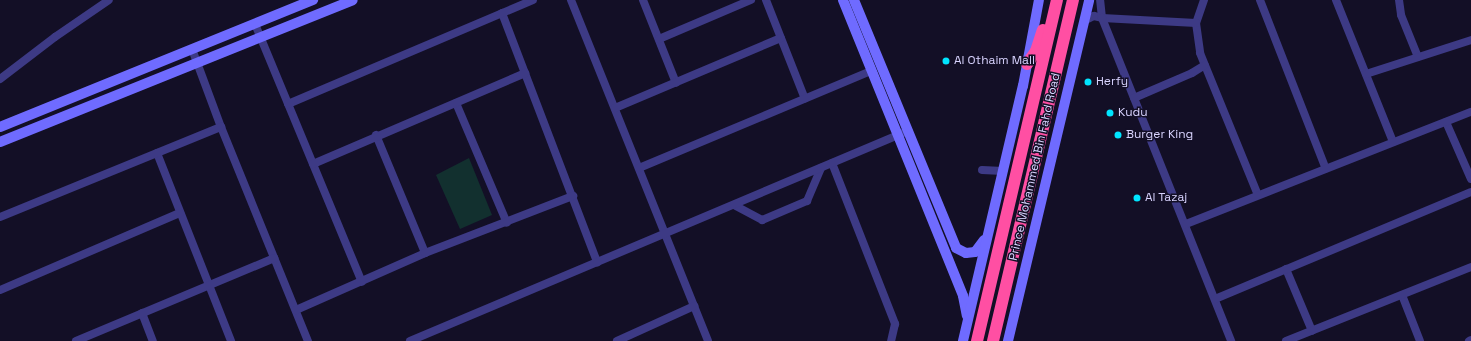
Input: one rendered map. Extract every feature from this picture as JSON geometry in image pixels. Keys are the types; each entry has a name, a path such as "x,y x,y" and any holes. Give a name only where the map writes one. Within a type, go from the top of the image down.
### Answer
{"highway":[{"name":"Prince Mohammed Bin Fahd Road","path":"993,341 1073,0"},
{"path":"1027,64 1036,51 1045,22 1056,3"},
{"name":"Prince Mohammed Bin Fahd Road","path":"977,341 1056,3"}],"street":[{"path":"0,79 55,37 108,0"},
{"path":"0,127 313,0"},
{"path":"0,142 354,0"},
{"path":"288,104 533,0"},
{"path":"571,0 708,341"},
{"path":"643,0 676,83"},
{"path":"659,39 751,0"},
{"path":"766,0 805,99"},
{"path":"843,0 872,71 956,248 966,253 976,252 988,235"},
{"path":"854,0 963,296 968,319"},
{"path":"963,341 1027,64 1038,0"},
{"name":"Prince Mohammed Bin Fahd Road","path":"1008,341 1089,0"},
{"path":"1100,0 1102,18 1186,224 1231,341"},
{"path":"1204,0 1196,23 1200,53 1258,195"},
{"path":"1260,0 1326,169"},
{"path":"1336,0 1394,142"},
{"path":"1399,0 1401,15 1418,57"},
{"path":"502,13 597,262"},
{"path":"1084,21 1094,16 1102,18 1196,23"},
{"path":"255,24 362,282"},
{"path":"615,108 781,38"},
{"path":"1366,74 1471,40"},
{"path":"192,49 221,126 308,341"},
{"path":"1134,98 1192,74 1205,65"},
{"path":"639,168 872,71"},
{"path":"313,164 376,135 525,73"},
{"path":"456,102 507,223"},
{"path":"1186,224 1471,112"},
{"path":"1446,122 1471,179"},
{"path":"0,217 221,126"},
{"path":"410,341 902,133"},
{"path":"376,135 425,254"},
{"path":"157,153 231,341"},
{"path":"832,163 895,324 891,341"},
{"path":"734,205 762,220 807,201 821,168"},
{"path":"982,170 1003,171"},
{"path":"1215,299 1471,192"},
{"path":"296,310 425,254 573,196"},
{"path":"0,290 180,213"},
{"path":"76,341 274,258"},
{"path":"1286,341 1471,268"},
{"path":"1286,269 1312,331"},
{"path":"1402,295 1420,341"},
{"path":"621,340 694,306"},
{"path":"142,313 153,341"}],"green space":[{"path":"469,158 492,215 460,229 436,175"}],"place":[{"name":"Al Othaim Mall","path":"946,61"},
{"name":"Herfy","path":"1088,82"},
{"name":"Kudu","path":"1110,113"},
{"name":"Burger King","path":"1118,135"},
{"name":"Al Tazaj","path":"1137,198"}]}
